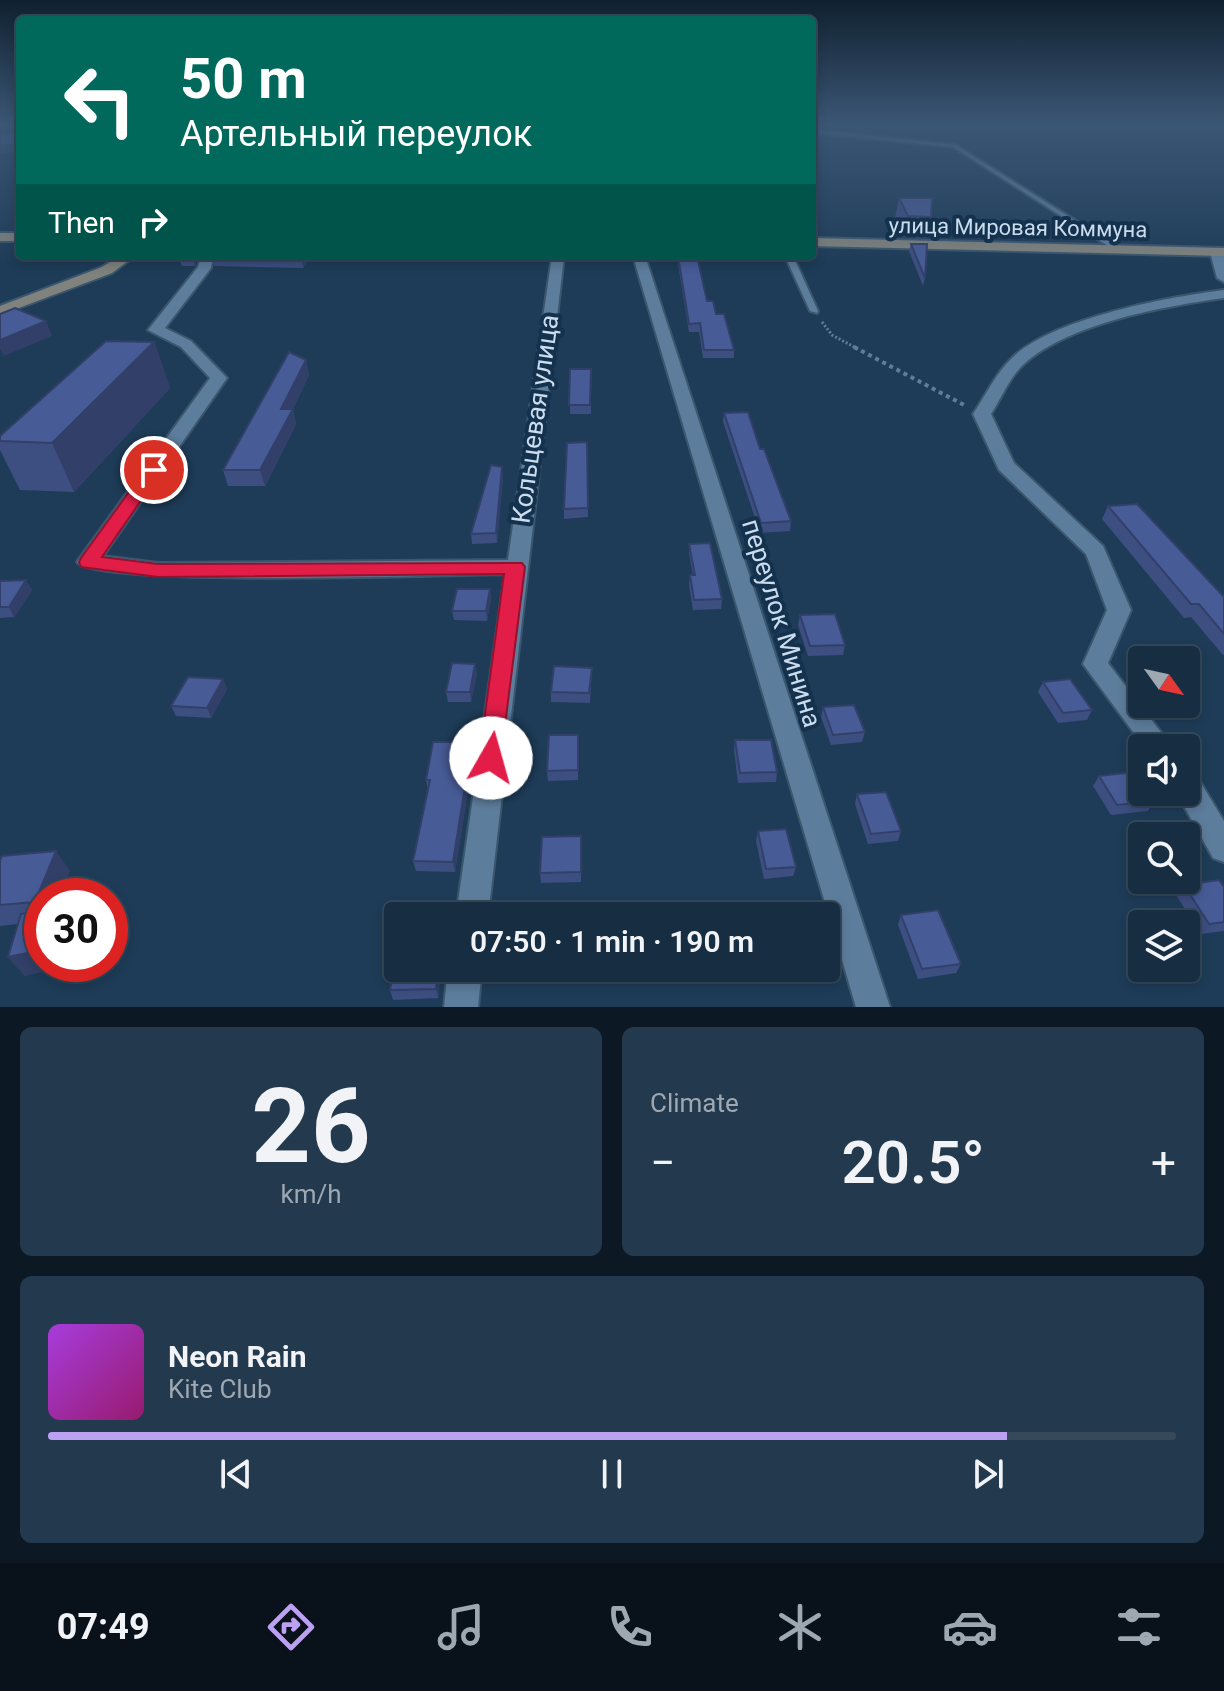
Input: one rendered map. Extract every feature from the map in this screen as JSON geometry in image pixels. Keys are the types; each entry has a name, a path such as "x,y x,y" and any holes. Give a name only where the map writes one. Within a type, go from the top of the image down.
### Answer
{"main road":[{"name":"улица Мировая Коммуна","path":"816,242 1220,252"},
{"path":"0,311 107,270 122,260"}],"street":[{"path":"1220,252 1224,278"},
{"path":"206,260 204,268 156,330 163,340 186,344 219,378 88,562 158,570 515,567"},
{"name":"Кольцевая улица","path":"474,902 557,260"},
{"name":"переулок Минина","path":"640,260 873,1007"},
{"path":"1149,734 1095,664 1119,610 1095,551 1006,466 982,414 1020,359 1062,337 1185,298 1224,294"},
{"path":"1199,806 1224,848"},
{"path":"461,1007 464,982"}],"lane":[{"path":"993,171 1118,250"},
{"path":"791,260 814,311"}],"path":[{"path":"814,311 832,335 982,414"}],"building":[{"path":"899,198 932,198 931,217 908,216"},
{"path":"911,244 927,244 925,278"},
{"path":"679,260 698,260 707,301 713,301 716,314 724,314 734,350 704,350 700,323 689,324"},
{"path":"15,308 46,321 0,340 0,314"},
{"path":"106,341 154,342 52,443 0,441 0,436"},
{"path":"289,352 306,360 281,409 293,409 260,470 223,470"},
{"path":"570,369 591,369 590,405 569,405"},
{"path":"748,412 760,449 764,449 791,521 761,523 724,413"},
{"path":"587,442 588,508 564,509 567,443"},
{"path":"491,465 502,467 496,533 471,534"},
{"path":"1137,504 1224,597 1224,634 1199,604 1191,604 1108,506"},
{"path":"710,543 722,599 694,600 690,575 695,575 689,544"},
{"path":"26,580 9,607 0,607 0,581"},
{"path":"457,589 490,589 486,611 452,611"},
{"path":"835,614 845,645 810,646 800,615"},
{"path":"452,663 475,664 470,692 446,692"},
{"path":"554,666 592,668 589,693 551,692"},
{"path":"188,677 223,679 207,708 171,706"},
{"path":"1070,679 1092,710 1063,713 1043,682"},
{"path":"854,705 865,732 833,735 823,707"},
{"path":"549,735 578,735 578,770 547,771"},
{"path":"735,740 771,740 777,772 740,773"},
{"path":"433,742 472,742 453,862 413,861 430,780 426,780"},
{"path":"1128,773 1128,804 1117,805 1099,776"},
{"path":"886,792 901,831 871,834 857,794"},
{"path":"786,829 796,867 766,869 758,831"},
{"path":"581,836 581,872 540,873 542,837"},
{"path":"56,851 45,878 24,878 24,903 0,905 2,856"},
{"path":"1219,880 1224,887 1224,922 1209,924 1190,894 1200,894 1200,883"},
{"path":"938,910 961,964 922,969 901,915"},
{"path":"24,913 24,954 8,957 21,914"},
{"path":"391,982 437,982 436,989 390,990"}],"route":[{"path":"154,470 88,562 158,570 515,567 491,758"}]}
